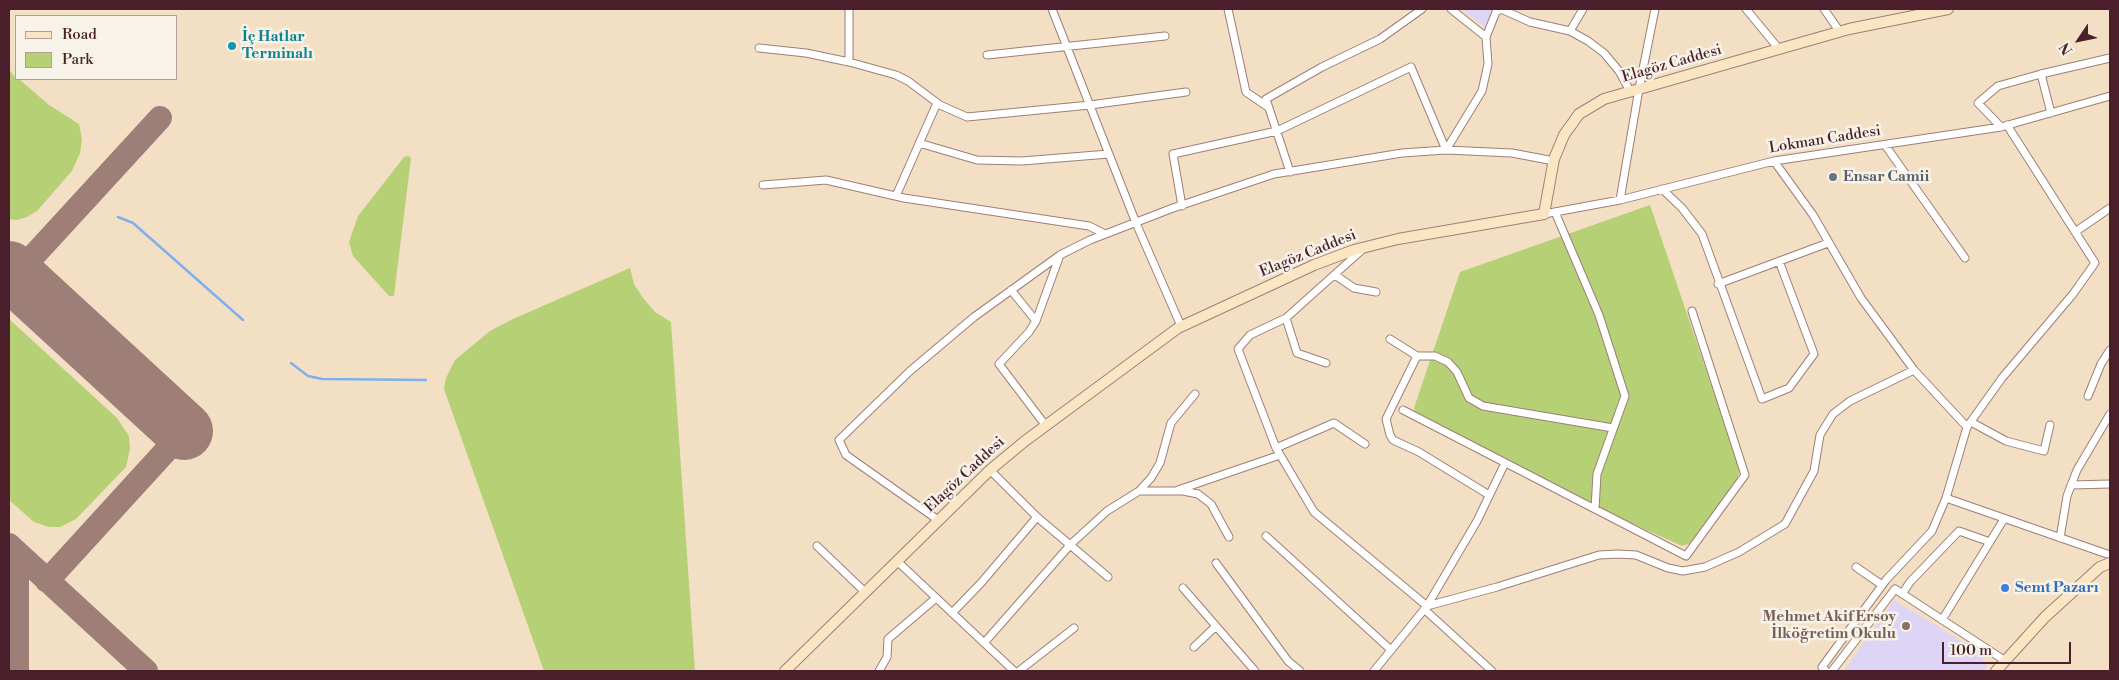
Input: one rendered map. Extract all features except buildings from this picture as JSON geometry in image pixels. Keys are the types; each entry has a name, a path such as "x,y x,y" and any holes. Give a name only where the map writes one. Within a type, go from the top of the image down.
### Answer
{"street":[{"path":"849,9 849,62"},
{"path":"1052,9 1136,222 1182,326"},
{"path":"1228,9 1246,92 1269,108"},
{"path":"1290,172 1266,99 1322,67 1380,39 1422,9"},
{"path":"1451,9 1486,37"},
{"path":"1446,150 1482,91 1488,64 1486,37 1496,12 1501,9 1509,10 1530,22 1570,32 1588,41 1604,53 1634,90"},
{"path":"1570,32 1583,9"},
{"path":"1620,200 1634,90 1655,9"},
{"path":"1746,9 1779,49"},
{"path":"1824,9 1840,32"},
{"name":"Elagöz Caddesi","path":"785,671 990,470 1164,336 1314,264 1365,247 1398,239 1544,214 1554,161 1564,135 1580,114 1604,98 1840,32 1948,9"},
{"path":"987,55 1067,48 1165,36"},
{"path":"759,48 806,53 849,62 902,78 937,103 967,117 1090,105 1186,92"},
{"path":"1826,671 1822,667 1882,585 1932,532 1946,498 1969,425 2002,378 2073,294 2094,263 2004,126 1978,103 1998,86 2110,58"},
{"path":"1182,206 1172,154 1278,131 1411,67 1446,150"},
{"path":"2041,74 2051,113"},
{"name":"Lokman Caddesi","path":"1544,214 1620,200 1774,162 2004,126 2110,96"},
{"path":"896,196 937,103"},
{"path":"919,143 976,160 1022,161 1109,154"},
{"path":"1885,145 1965,258"},
{"path":"938,520 846,455 839,440 910,371 1011,290 1060,255 1136,222 1257,179 1290,172 1402,153 1446,150 1512,153 1554,161"},
{"path":"1774,162 1812,216 1861,298 1914,370 1969,425 2006,441 2044,451 2050,425"},
{"path":"763,185 826,180 896,196 1089,226 1105,234"},
{"path":"1662,189 1682,208 1702,234 1718,284 1762,399 1789,388 1814,354 1780,261"},
{"path":"2075,232 2110,208"},
{"path":"1555,212 1599,315 1625,396 1597,474 1595,509"},
{"path":"1718,284 1828,243"},
{"path":"1365,247 1286,318 1250,335 1238,348 1278,451 1314,512 1425,608 1492,671"},
{"path":"1046,426 999,364 1029,332 1036,321 1060,255"},
{"path":"1335,275 1354,288 1376,292"},
{"path":"1011,290 1036,321"},
{"path":"1403,410 1686,556 1745,475 1692,311"},
{"path":"1286,318 1297,353 1326,363"},
{"path":"1390,339 1417,356 1435,356 1448,362 1457,372 1469,398 1483,406 1613,428"},
{"path":"2088,396 2101,364 2110,350"},
{"path":"1417,356 1386,419 1390,435 1393,440 1419,452 1489,495"},
{"path":"1425,608 1599,555 1636,555 1668,568 1690,571 1705,567 1739,552 1785,524 1814,471 1820,435 1834,414 1850,401 1914,370"},
{"path":"984,643 1070,544 1107,511 1139,491 1151,478 1160,463 1171,423 1195,394"},
{"path":"2060,538 2067,496 2071,485 2110,414"},
{"path":"1176,491 1278,451 1334,423 1366,444"},
{"path":"1374,671 1425,608 1477,521 1504,462"},
{"path":"990,470 1037,517 1108,577"},
{"path":"2071,485 2110,484"},
{"path":"1139,491 1193,492 1207,500 1214,508 1229,537"},
{"path":"1946,498 2109,556 2100,567 2045,617 1996,671"},
{"path":"952,613 981,583 1037,517"},
{"path":"1942,620 2004,519"},
{"path":"1902,594 1910,582 1959,530 1990,542"},
{"path":"1266,536 1391,650"},
{"path":"817,546 865,592"},
{"path":"896,561 1014,671"},
{"path":"1216,563 1288,660 1300,671"},
{"path":"1856,567 1882,585"},
{"path":"1183,588 1255,671"},
{"path":"1832,671 1894,589 2004,660"},
{"path":"879,671 887,658 888,639 936,598"},
{"path":"1194,647 1216,626"},
{"path":"1019,671 1074,628"}],"shaded area":[{"path":"1462,9 1494,9 1485,27"},
{"name":"Mehmet Akif Ersoy İlköğretim Okulu","path":"1894,600 1978,651 1987,666 1984,671 1844,671"}],"green space":[{"path":"9,69 15,80 20,80 49,105 79,124 82,139 80,153 72,171 37,211 17,220 9,219"},
{"path":"408,156 411,158 394,296 389,296 353,256 349,242 358,216 404,157"},
{"path":"1650,205 1740,470 1736,482 1694,542 1682,546 1600,509 1416,413 1414,408 1460,272"},
{"path":"630,268 634,284 643,298 655,312 671,322 695,671 544,671 444,389 446,378 455,360 490,331 513,319"},
{"path":"9,319 117,418 129,436 130,449 126,467 76,519 60,527 49,527 34,522 9,500"}],"waterway":[{"path":"118,217 133,223 243,320"},
{"path":"291,363 308,376 322,379 426,380"}],"taxiway":[{"path":"15,276 160,118"},
{"path":"47,581 184,431"},
{"path":"9,545 146,671"},
{"path":"17,553 17,671"}],"runway":[{"path":"9,270 184,431"}],"place":[{"name":"İç Hatlar Terminalı","path":"232,46"},
{"name":"Ensar Camii","path":"1833,177"},
{"name":"Semt Pazarı","path":"2005,588"},
{"name":"Mehmet Akif Ersoy İlköğretim Okulu","path":"1906,626"}]}
